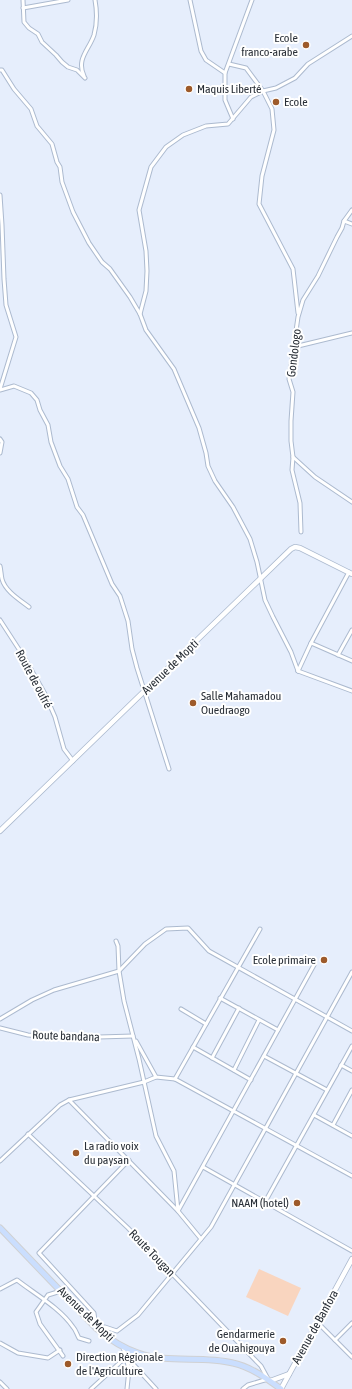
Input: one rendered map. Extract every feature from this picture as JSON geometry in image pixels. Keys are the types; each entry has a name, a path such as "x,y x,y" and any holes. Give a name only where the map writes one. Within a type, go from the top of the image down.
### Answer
{"main road":[{"name":"Avenue de Mopti","path":"0,1228 96,1328 110,1340 139,1354 164,1358 206,1358 234,1363 252,1370 281,1389"}],"street":[{"path":"23,0 24,22 29,28 38,34 42,42 62,62 68,67 77,70 84,78 81,70 81,64 86,49 94,34 97,9 95,0"},
{"path":"23,8 68,0"},
{"path":"190,0 201,51 206,60 226,73"},
{"path":"233,119 225,100 226,73 252,0"},
{"path":"140,314 146,291 147,270 146,250 139,210 151,167 166,147 183,135 206,126 228,124 251,97 263,91 276,88 295,78 308,64 352,36"},
{"path":"229,64 246,68 263,91 272,109 274,130 262,176 259,204 293,270 298,317"},
{"path":"0,70 2,70 14,89 31,109 37,126 52,144 60,167 62,182 73,212 89,243 130,297 140,314 146,330 174,369 199,428 208,466 250,539 268,605 291,652 298,671 352,691"},
{"path":"0,195 6,305 16,337 0,390"},
{"name":"Gondologo","path":"301,532 300,503 292,470 294,457 291,428 293,392 289,379 298,317 303,300 325,262 344,221 352,210"},
{"path":"344,221 352,224"},
{"path":"294,347 352,333"},
{"path":"0,390 14,386 31,393 37,400 40,410 48,425 51,442 60,466 68,479 77,507 83,515 112,584 120,596 128,621 132,649 144,692 170,769"},
{"path":"0,439 2,442 0,453"},
{"path":"294,457 315,476 352,502"},
{"name":"Avenue de Mopti","path":"0,831 260,579 295,547 351,573"},
{"path":"0,566 2,580 16,597 29,607"},
{"path":"298,671 311,643 351,573"},
{"name":"Route de oufré","path":"0,621 24,657 45,694 64,750 73,761"},
{"path":"338,655 352,630"},
{"path":"311,643 352,661"},
{"path":"0,1018 32,1000 54,990 119,972 145,944 166,929 188,928 209,951 352,1031"},
{"path":"175,1079 260,929"},
{"path":"116,941 118,946 119,972 124,1001 156,1136 174,1171 178,1211"},
{"path":"178,1211 314,965"},
{"path":"129,1160 39,1253 94,1313 96,1328 105,1327 118,1331 138,1315 211,1227 352,972"},
{"path":"220,998 278,1030"},
{"path":"212,1058 239,1008"},
{"path":"180,1010 206,1024"},
{"path":"234,1070 259,1020"},
{"name":"Route bandana","path":"0,1028 28,1035 65,1038 133,1036"},
{"path":"133,1036 156,1077"},
{"path":"265,1202 352,1046"},
{"path":"193,1047 251,1080"},
{"path":"264,1056 327,1090"},
{"path":"341,1065 352,1071"},
{"path":"0,1161 60,1105 69,1100 144,1082 156,1077 175,1079 352,1176"},
{"path":"333,1125 352,1090"},
{"path":"69,1100 178,1211 201,1239"},
{"path":"314,1115 352,1136"},
{"name":"Route Tougan","path":"28,1134 94,1195 172,1274 261,1366 269,1380"},
{"path":"203,1167 352,1251"},
{"name":"Avenue de Banfora","path":"281,1389 351,1262"},
{"path":"0,1289 17,1280 44,1299 74,1327 79,1338 89,1341"},
{"path":"61,1291 52,1293 44,1299 36,1312 40,1324 64,1356"},
{"path":"317,1322 352,1358"},
{"path":"335,1340 352,1323"},
{"path":"0,1343 18,1353 41,1358 48,1358 60,1350"},
{"path":"123,1347 130,1369"},
{"path":"127,1389 130,1369 139,1354"},
{"path":"92,1389 126,1357"},
{"path":"133,1364 156,1389"},
{"path":"243,1389 248,1385 289,1374"},
{"path":"0,1382 7,1389"}],"shaded area":[{"path":"259,1269 301,1288 288,1316 246,1297"}],"place":[{"name":"Ecole franco-arabe","path":"306,45"},
{"name":"Maquis Liberté","path":"189,89"},
{"name":"Ecole","path":"276,102"},
{"name":"Salle Mahamadou Ouedraogo","path":"193,703"},
{"name":"Ecole primaire","path":"324,960"},
{"name":"La radio voix du paysan","path":"76,1153"},
{"name":"NAAM (hotel)","path":"297,1203"},
{"name":"Gendarmerie de Ouahigouya","path":"283,1341"},
{"name":"Direction Régionale de l'Agriculture","path":"68,1364"}]}
